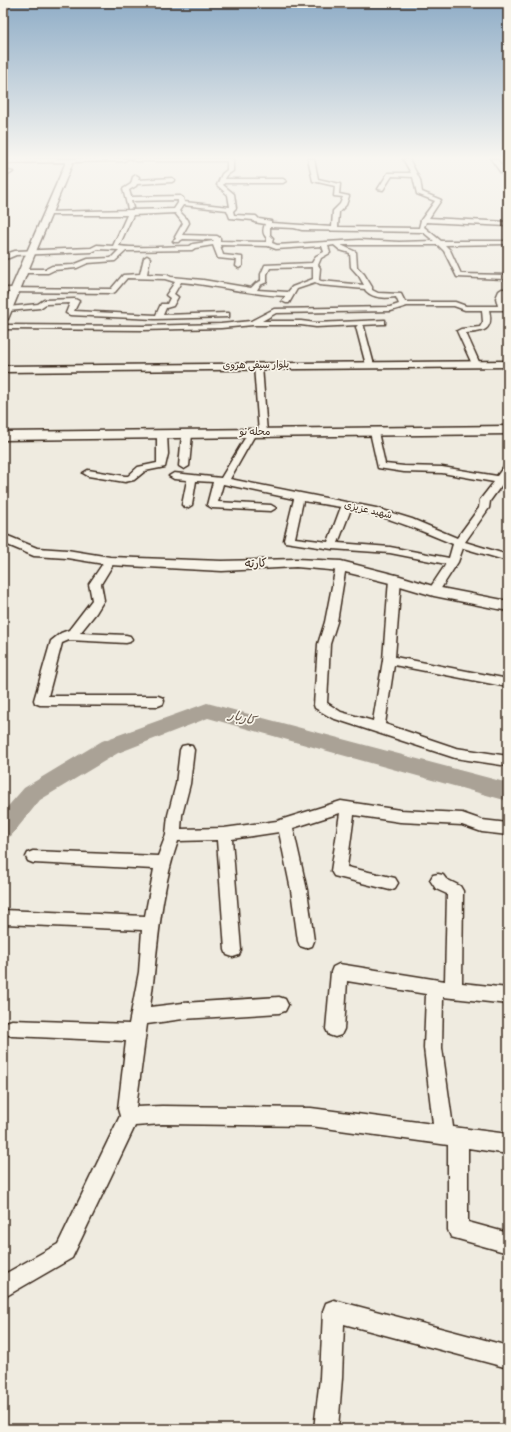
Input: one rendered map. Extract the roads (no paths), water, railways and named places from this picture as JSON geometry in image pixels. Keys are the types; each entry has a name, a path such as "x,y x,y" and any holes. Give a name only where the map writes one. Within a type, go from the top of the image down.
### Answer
{"street":[{"path":"3,319 43,226"},
{"path":"115,248 126,226"},
{"path":"167,248 180,239 178,237 184,226"},
{"path":"268,226 266,228 267,235 270,238 269,244"},
{"path":"290,226 302,228 422,230 447,250 459,276 507,277 508,280"},
{"path":"421,226 422,230"},
{"path":"327,228 330,236 336,244 342,249 354,252 354,267 362,275 369,287 368,290 377,295 399,295 402,304"},
{"path":"178,237 217,238 216,243 220,256 240,258 239,266"},
{"path":"3,257 7,257 15,253 92,250 97,247 123,250 192,248 193,246 216,243 269,244 276,247 359,242 386,244 505,242"},
{"path":"316,280 315,265 318,257 327,253 325,244"},
{"path":"24,271 48,271 52,268 75,266 78,263 87,261 113,260 123,250"},
{"path":"143,276 147,258"},
{"path":"253,290 258,284 264,282 264,274 267,266 315,265"},
{"path":"3,290 113,292 125,276 143,276 167,277 169,279 203,282 290,294"},
{"path":"158,317 164,306 169,306 174,297 170,295 171,292 179,280"},
{"path":"316,280 319,283 369,287"},
{"path":"253,323 286,302 294,288 316,280"},
{"path":"274,311 392,309 402,304 455,304 465,308 502,308 500,298 502,291 508,291"},
{"path":"8,309 40,306 44,302 74,301 70,313 158,317 226,315"},
{"path":"476,364 461,331 480,330 487,324 488,319 485,308"},
{"path":"143,328 146,316"},
{"path":"3,328 143,328 253,323 301,323 316,325 382,322"},
{"path":"360,327 370,365"},
{"name":"بلوار سیفی هروی","path":"3,374 258,369 370,365 508,364"},
{"name":"بلوار سیفی هروی","path":"3,369 508,369"},
{"path":"258,369 258,433 221,481 212,505 271,508"},
{"name":"محله نو","path":"3,436 508,430"},
{"path":"374,432 381,466 404,469 442,470 504,480"},
{"path":"88,473 125,479 131,478 140,468 162,465 162,434"},
{"path":"184,466 187,434"},
{"path":"434,591 452,562 459,543 484,508 485,500 504,480 508,467"},
{"name":"شهید عزیزی","path":"174,476 221,481 372,510 408,521 459,543 508,558"},
{"path":"187,505 192,477"},
{"path":"299,497 289,540 361,549 390,550 452,562"},
{"path":"332,546 347,505"},
{"name":"کارته","path":"3,538 34,552 67,554 110,561 222,566 296,563 341,566 395,579 434,591 508,606"},
{"path":"110,561 95,584 98,600 92,610 73,633 57,641 40,700 158,701"},
{"path":"341,566 331,622 324,644 320,705 337,715 455,753 508,761"},
{"path":"378,727 389,660 395,579"},
{"path":"65,636 126,639"},
{"path":"389,660 508,683"},
{"path":"3,1287 66,1251 130,1117 127,1109 151,924 163,863 173,835 175,815 183,784 187,750"},
{"path":"173,835 224,834 277,827 341,807 400,816 462,819 482,826 508,829"},
{"path":"348,808 339,871 390,883"},
{"path":"285,825 299,890 306,941"},
{"path":"224,834 233,950"},
{"path":"33,857 163,863"},
{"path":"438,880 440,884 455,891 453,989"},
{"path":"4,917 151,924"},
{"path":"335,1029 339,972 435,988 508,996"},
{"path":"435,988 433,1048 451,1136 458,1230 508,1243"},
{"path":"12,1028 138,1025 183,1012 279,1005"},
{"path":"130,1117 162,1115 311,1117 508,1144"},
{"path":"326,1429 331,1378 334,1310 508,1357"}],"waterway":[{"name":"کاربار","path":"3,829 32,794 110,747 207,710 508,792"}]}
